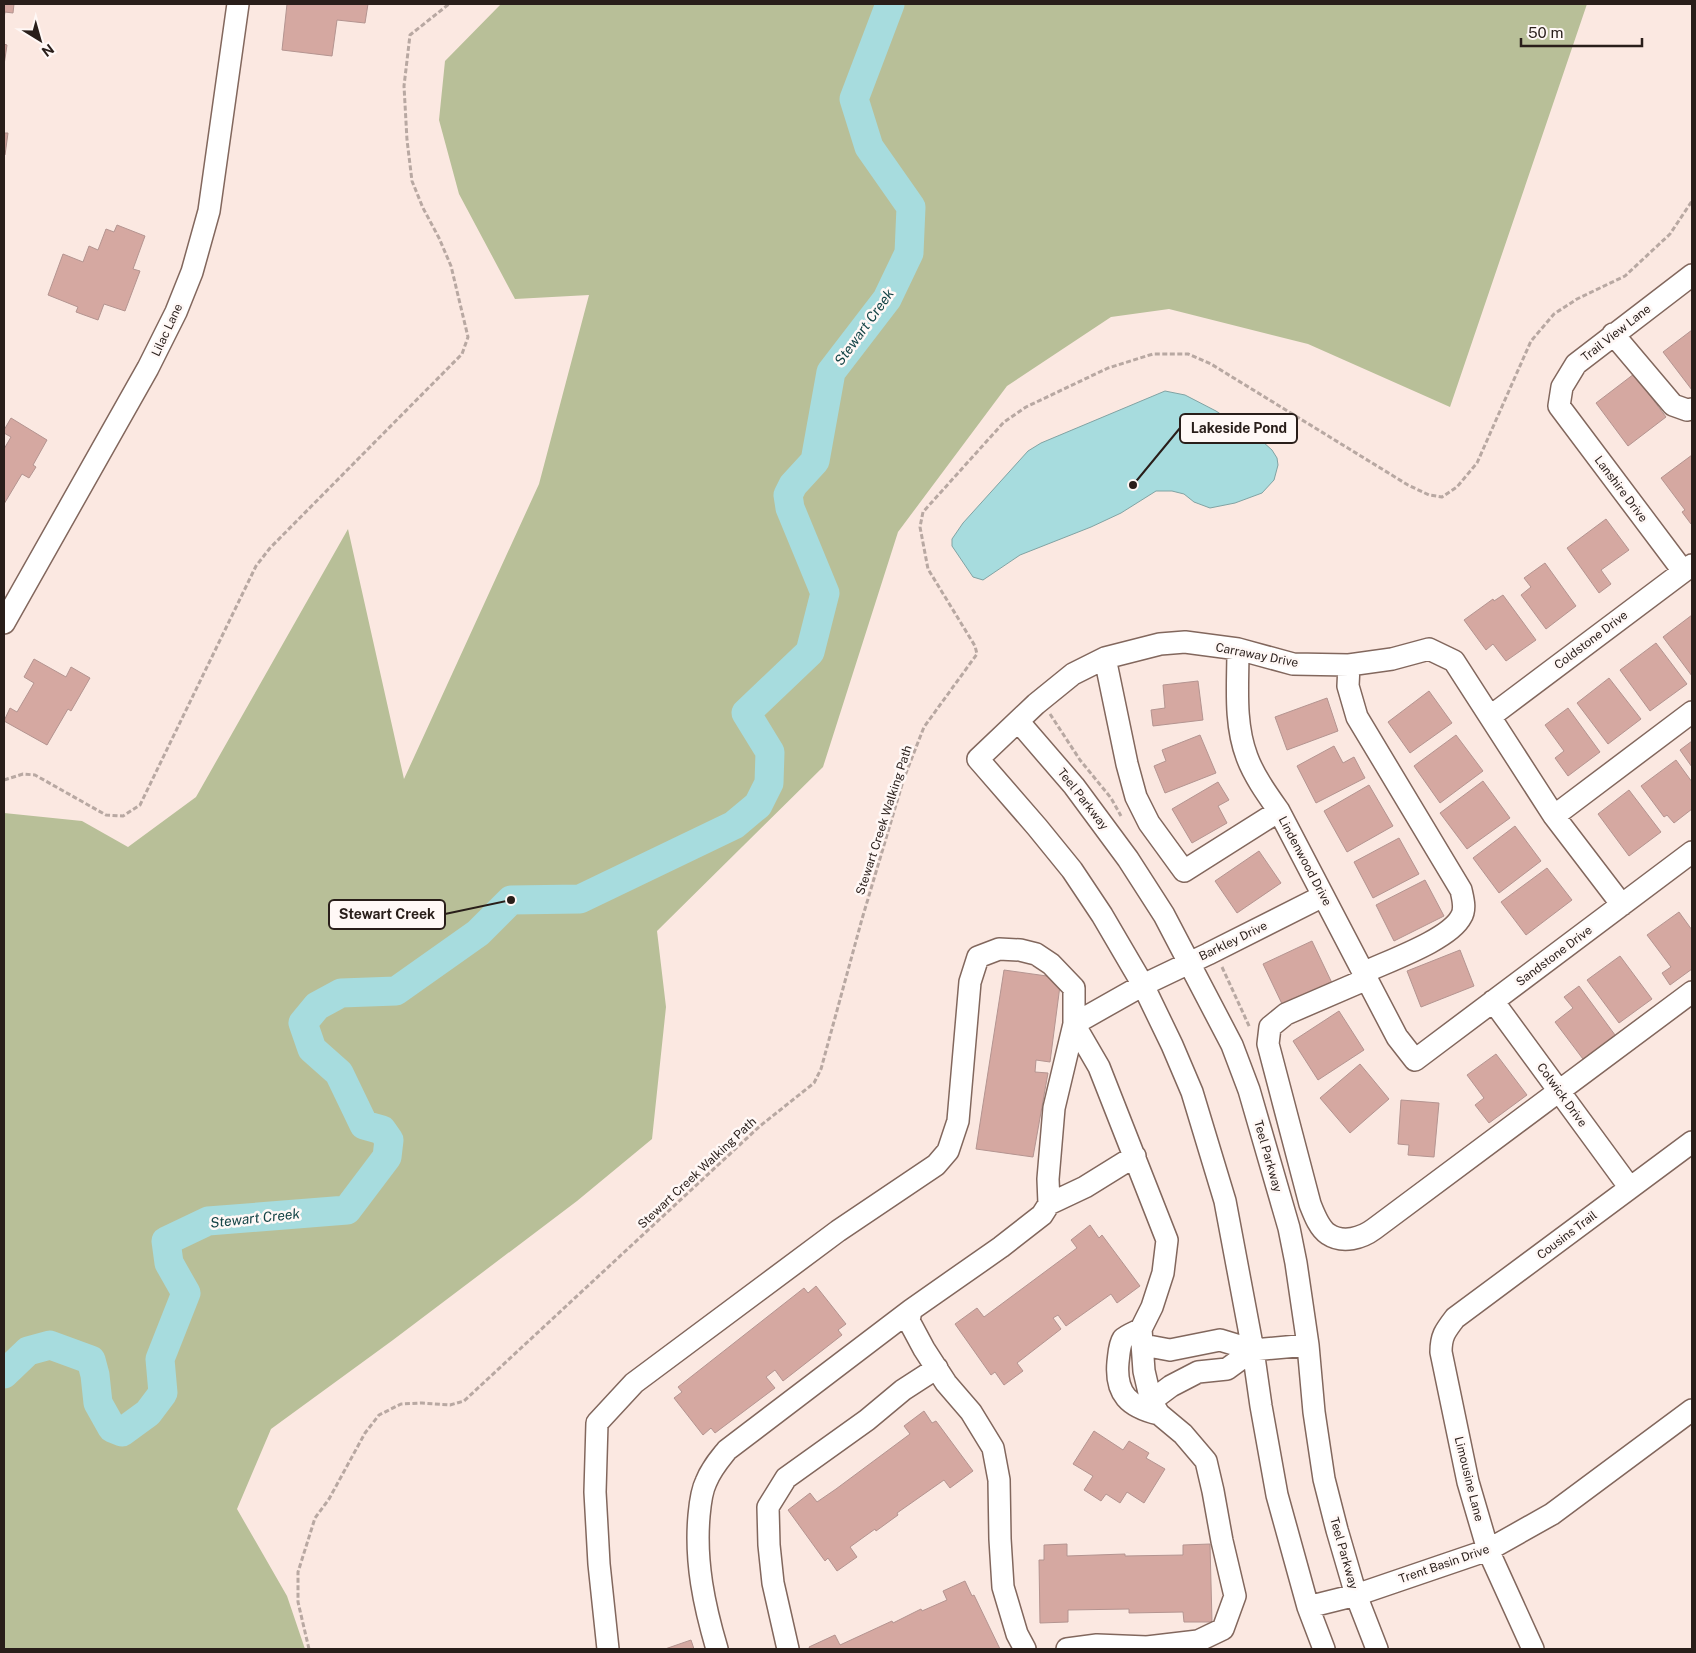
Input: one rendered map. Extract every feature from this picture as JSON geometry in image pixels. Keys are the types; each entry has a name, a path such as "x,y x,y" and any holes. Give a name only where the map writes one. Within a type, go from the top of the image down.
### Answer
{"street":[{"name":"Lilac Lane","path":"4,623 148,368 176,312 192,272 209,212 238,4"},
{"name":"Trail View Lane","path":"1559,406 1562,387 1576,364 1692,275"},
{"path":"1613,334 1674,404 1687,410 1692,409"},
{"name":"Lanshire Drive","path":"1559,406 1688,568"},
{"name":"Coldstone Drive","path":"1491,716 1688,568"},
{"name":"Carraway Drive","path":"1142,985 1102,915 1072,870 978,759 1018,721 1073,674 1105,658 1160,644 1186,642 1238,649 1293,664 1349,665 1392,659 1429,649 1454,660 1554,816 1622,905"},
{"name":"Lindenwood Drive","path":"1238,649 1239,728 1247,758 1262,787 1278,811 1397,1036 1415,1060"},
{"path":"1105,658 1127,764 1136,797 1149,823 1184,871 1278,811"},
{"path":"1349,665 1348,686 1357,717 1461,890 1464,905 1462,916 1454,927 1440,937 1286,1014 1270,1027 1268,1044 1310,1204 1318,1223 1329,1235 1345,1239 1362,1237 1560,1092 1692,992"},
{"path":"1554,816 1692,712"},
{"name":"Teel Parkway","path":"1018,721 1074,786 1128,859 1164,915 1232,1045 1249,1090 1289,1228 1308,1345 1314,1412 1324,1479 1356,1594 1377,1649"},
{"name":"Sandstone Drive","path":"1415,1060 1692,852"},
{"name":"Barkley Drive","path":"1074,1024 1142,985 1323,896"},
{"path":"608,1649 599,1564 595,1492 597,1423 634,1382 838,1231 936,1165 948,1151 958,1121 970,982 978,957 998,949 1020,950 1036,954 1051,964 1074,988 1074,1024 1054,1108 1048,1179 1049,1204"},
{"path":"1142,985 1172,1045 1192,1092 1226,1201 1277,1495 1308,1607 1324,1649"},
{"name":"Colwick Drive","path":"1493,1001 1630,1188"},
{"path":"1067,1649 1097,1645 1147,1648 1198,1641 1222,1628 1235,1596 1206,1460 1155,1407 1144,1371 1142,1337 1163,1272 1167,1240 1099,1067 1074,1024"},
{"name":"Cousins Trail","path":"1444,1331 1455,1318 1692,1142"},
{"path":"717,1649 702,1590 698,1554 701,1503 705,1483 716,1463 727,1450 911,1310 1001,1247 1042,1215 1049,1204 1085,1187 1135,1156"},
{"path":"911,1310 909,1321 924,1349 946,1383 971,1412 993,1448 999,1480 1003,1587 1017,1634 1025,1649"},
{"name":"Limousine Lane","path":"1444,1331 1441,1352 1468,1482 1488,1550 1534,1649"},
{"path":"1142,1337 1170,1350 1220,1340 1253,1350 1308,1345"},
{"path":"1155,1407 1171,1386 1198,1372 1227,1369 1253,1350"},
{"path":"788,1649 774,1583 768,1507 786,1478 867,1420 903,1390 936,1368"},
{"name":"Trent Basin Drive","path":"1308,1607 1356,1594 1488,1550 1552,1514 1692,1410"}],"path":[{"path":"4,780 23,774 35,775 106,815 123,816 140,805 256,566 276,542 462,354 468,337 451,266 439,238 422,208 412,181 407,140 404,86 410,36 449,4"},
{"name":"Stewart Creek Walking Path","path":"309,1649 298,1602 298,1572 315,1518 329,1499 366,1433 379,1415 400,1404 450,1405 464,1400 760,1126 814,1083 821,1069 862,919 904,778 924,727 977,654 975,646 928,569 920,527 923,512 1004,422 1026,407 1108,368 1153,354 1188,354 1211,364 1408,485 1442,497 1457,486 1477,463 1531,342 1554,314 1577,299 1625,276 1670,234 1692,200"}],"green space":[{"path":"501,4 1587,4 1450,407 1308,344 1169,309 1111,317 1007,386 898,532 823,767 657,931 666,1007 652,1139 577,1201 393,1340 271,1429 237,1509 287,1596 305,1649 4,1649 4,813 82,821 128,847 196,797 348,529 404,779 539,484 589,295 515,299 459,194 439,120 445,61"}],"water":[{"path":"1165,391 1185,395 1216,411 1272,450 1277,458 1278,465 1274,480 1262,493 1235,503 1210,508 1194,502 1184,494 1172,491 1156,491 1121,513 1020,555 983,580 973,577 952,546 952,539 963,523 1028,451 1041,443"}],"building":[{"path":"4,4 14,4 13,13 5,12 4,18"},
{"path":"287,4 368,4 365,23 337,20 332,56 282,50"},
{"path":"4,44 7,45 4,65"},
{"path":"4,133 8,133 5,155 4,155"},
{"path":"117,225 145,236 133,269 140,271 125,311 104,304 98,320 76,312 78,307 48,295 63,254 83,262 89,246 98,250 106,229 114,232"},
{"path":"1692,330 1692,390 1663,352"},
{"path":"1634,374 1666,417 1628,446 1596,403"},
{"path":"11,418 47,440 33,465 36,467 29,478 22,474 4,504 4,449 11,437 4,433 4,430"},
{"path":"1692,455 1691,524 1682,512 1685,510 1661,478"},
{"path":"1606,519 1629,550 1601,570 1611,584 1599,593 1567,548"},
{"path":"1545,563 1576,606 1546,629 1521,595 1531,587 1524,578"},
{"path":"1503,595 1536,640 1506,661 1493,644 1486,650 1464,620 1493,599 1494,601"},
{"path":"1692,615 1692,676 1663,637"},
{"path":"1656,643 1687,684 1650,711 1620,670"},
{"path":"34,659 66,677 71,667 90,678 71,711 68,709 47,745 4,721 10,708 17,712 34,683 24,677"},
{"path":"1609,678 1641,719 1608,744 1577,703"},
{"path":"1198,681 1203,720 1153,726 1151,710 1165,708 1163,685"},
{"path":"1429,691 1452,723 1410,753 1388,722"},
{"path":"1327,698 1338,731 1287,750 1275,717"},
{"path":"1568,708 1600,752 1568,776 1555,758 1564,751 1545,725"},
{"path":"1200,735 1216,773 1165,793 1154,766 1166,761 1162,750"},
{"path":"1456,735 1483,771 1440,803 1414,766"},
{"path":"1692,741 1692,767 1680,750"},
{"path":"1334,746 1343,763 1354,757 1365,778 1316,803 1297,766"},
{"path":"1676,760 1692,782 1692,809 1674,823 1667,815 1664,817 1641,786"},
{"path":"1483,781 1510,818 1467,849 1440,813"},
{"path":"1218,782 1229,800 1218,806 1227,823 1192,843 1172,809"},
{"path":"1369,785 1393,826 1347,852 1324,811"},
{"path":"1629,790 1661,832 1629,856 1598,814"},
{"path":"1515,826 1541,861 1499,893 1473,858"},
{"path":"1399,838 1419,874 1373,898 1354,862"},
{"path":"1259,851 1281,883 1237,913 1215,881"},
{"path":"1547,868 1572,900 1526,935 1501,902"},
{"path":"1425,880 1444,916 1394,941 1376,905"},
{"path":"1679,912 1692,930 1692,969 1670,985 1662,973 1671,967 1647,935"},
{"path":"1312,941 1332,983 1283,1006 1263,964"},
{"path":"1460,950 1474,986 1421,1007 1407,971"},
{"path":"1620,956 1652,999 1619,1023 1587,980"},
{"path":"1004,970 1061,978 1050,1062 1036,1060 1035,1072 1048,1073 1033,1157 976,1149"},
{"path":"1579,986 1618,1039 1586,1063 1555,1022 1573,1008 1564,997"},
{"path":"1339,1011 1364,1050 1318,1080 1293,1041"},
{"path":"1496,1054 1527,1095 1489,1123 1475,1105 1484,1098 1467,1075"},
{"path":"1360,1064 1389,1099 1350,1133 1320,1098"},
{"path":"1401,1100 1439,1103 1434,1157 1408,1155 1409,1145 1398,1144"},
{"path":"1090,1225 1099,1238 1102,1235 1140,1286 1117,1303 1111,1294 1066,1326 1058,1315 1053,1318 1061,1329 1017,1363 1023,1371 1004,1385 995,1372 991,1375 955,1324 977,1308 984,1317 1077,1248 1071,1240"},
{"path":"816,1286 846,1324 838,1330 842,1335 783,1381 775,1370 766,1377 775,1388 715,1433 711,1428 703,1435 674,1398 682,1392 678,1387 804,1288 808,1293"},
{"path":"924,1411 932,1423 936,1421 973,1471 950,1488 944,1480 897,1513 898,1515 876,1531 875,1529 850,1547 857,1557 837,1571 828,1558 825,1561 788,1510 810,1493 817,1502 836,1489 910,1434 904,1426"},
{"path":"1094,1431 1123,1450 1129,1441 1149,1453 1146,1458 1165,1469 1144,1503 1127,1492 1120,1503 1106,1494 1101,1501 1084,1490 1093,1476 1073,1464"},
{"path":"1067,1544 1067,1556 1125,1554 1125,1556 1183,1555 1183,1545 1210,1544 1212,1622 1184,1622 1183,1612 1129,1613 1129,1609 1068,1610 1068,1622 1040,1623 1039,1560 1044,1560 1044,1545"},
{"path":"965,1581 972,1596 974,1595 1000,1649 810,1649 809,1647 835,1635 840,1645 892,1621 893,1623 921,1609 922,1611 947,1600 943,1591"},
{"path":"691,1640 694,1649 665,1649"}],"waterway":[{"name":"Stewart Creek","path":"4,1374 28,1351 50,1345 91,1360 95,1375 98,1403 112,1428 122,1432 148,1413 163,1393 160,1359 186,1293 169,1263 166,1241 208,1221 347,1210 387,1157 389,1140 382,1130 364,1125 339,1073 312,1049 303,1023 317,1006 341,993 396,991 478,933 511,900 580,899 734,825 758,805 769,783 770,752 746,713 810,652 825,593 790,508 788,495 793,485 815,461 831,372 887,299 909,253 911,207 869,147 854,99 890,4"}],"place":[{"name":"Lakeside Pond","path":"1133,485"},
{"name":"Stewart Creek","path":"511,900"}]}
